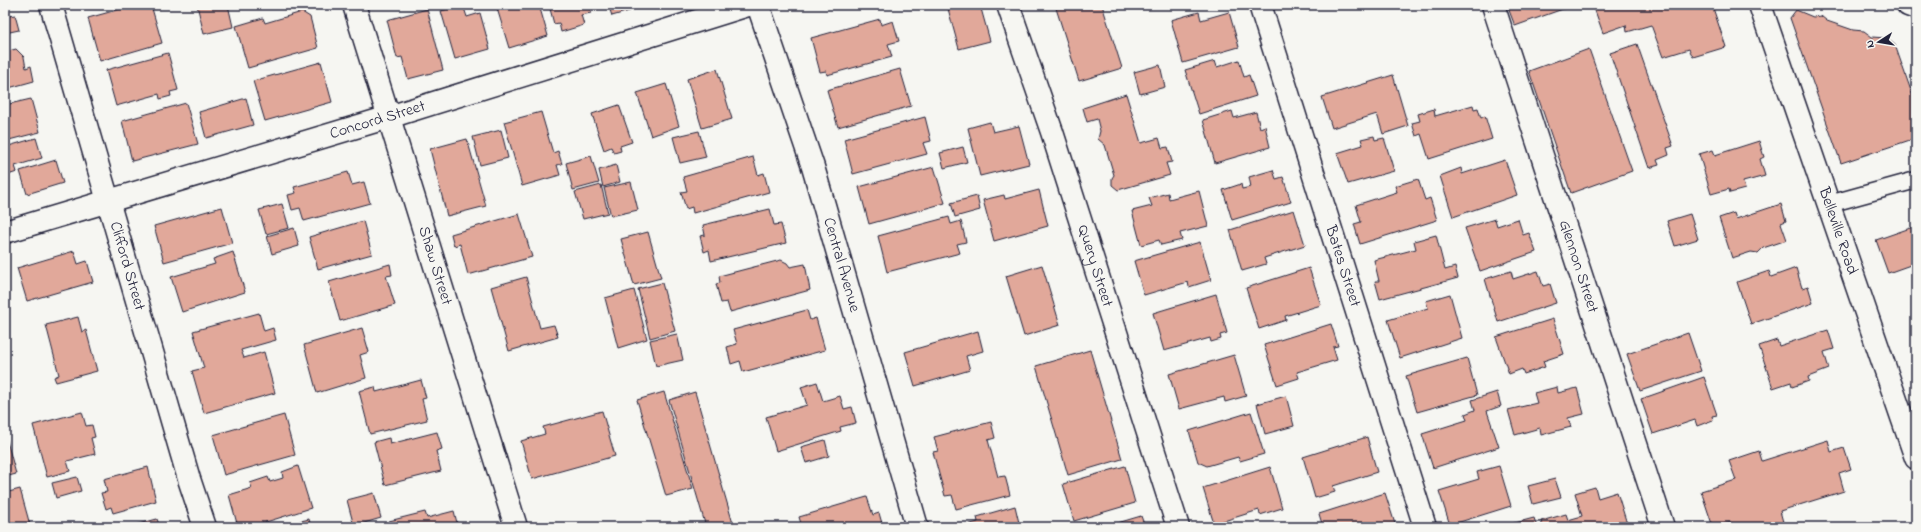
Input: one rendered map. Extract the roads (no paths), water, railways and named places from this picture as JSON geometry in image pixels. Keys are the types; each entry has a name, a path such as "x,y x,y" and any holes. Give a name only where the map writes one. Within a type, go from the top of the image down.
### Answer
{"street":[{"name":"Clifford Street","path":"51,5 107,202 204,527"},
{"name":"Shaw Street","path":"354,5 516,527"},
{"name":"Concord Street","path":"5,232 389,117 748,5"},
{"name":"Central Avenue","path":"758,5 812,167 917,527"},
{"name":"Query Street","path":"1008,5 1052,132 1178,527"},
{"name":"Bates Street","path":"1260,5 1425,527"},
{"name":"Glennon Street","path":"1493,5 1663,527"},
{"name":"Belleville Road","path":"1760,5 1916,458"},
{"path":"1908,5 1916,8"}],"lane":[{"path":"1829,204 1916,180"}]}
